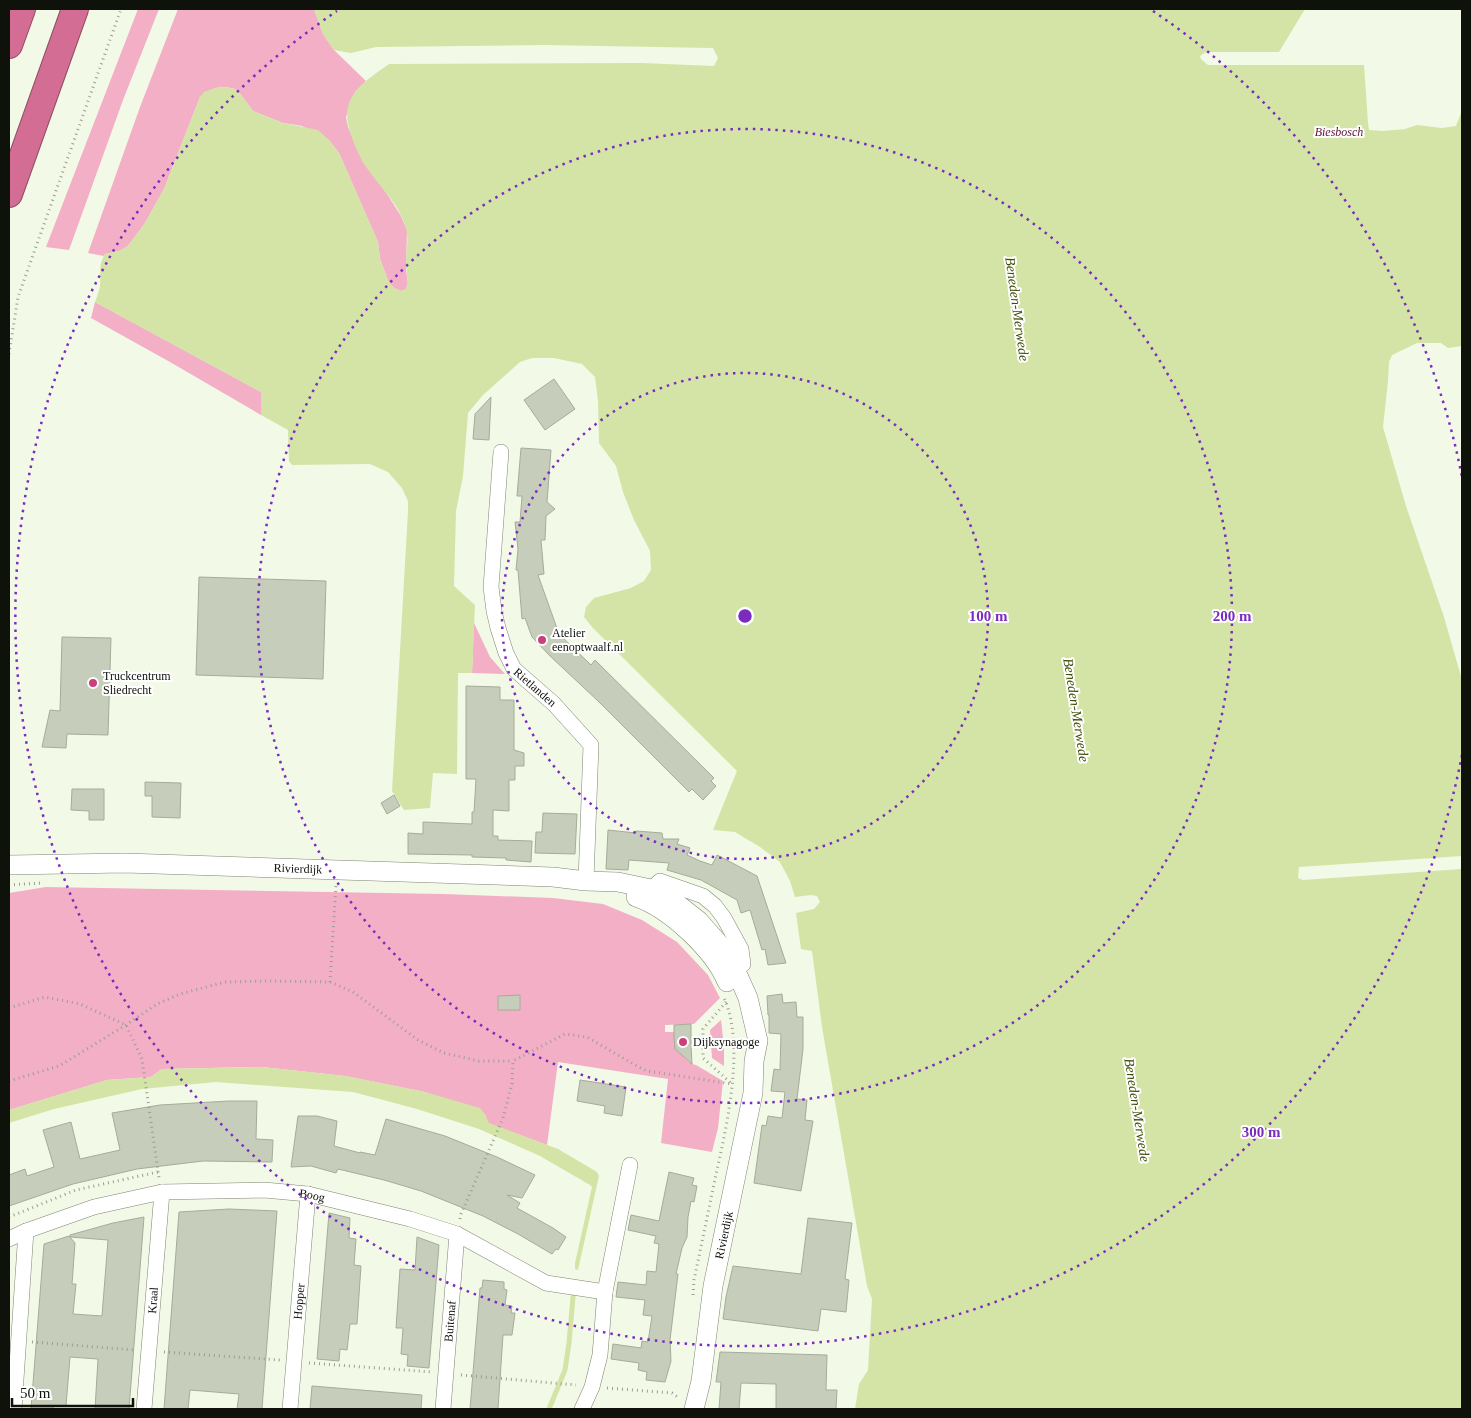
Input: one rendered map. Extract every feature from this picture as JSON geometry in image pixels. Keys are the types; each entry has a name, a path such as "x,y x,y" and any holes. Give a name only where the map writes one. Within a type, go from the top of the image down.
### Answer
{"highway":[{"path":"9,45 22,9"},
{"path":"9,194 75,9"}],"street":[{"name":"Rietlanden","path":"501,452 491,587 494,611 506,653 514,669 554,704 591,744 586,881"},
{"name":"Rivierdijk","path":"9,865 135,863 553,877 586,881 648,894 657,907 693,934 718,965 731,974 737,1005 754,1061 753,1093 713,1286 701,1381 686,1406"},
{"name":"Rivierdijk","path":"648,894 660,881 702,896 715,906 741,949 743,964 731,974"},
{"path":"582,1409 592,1387 600,1355 605,1292 630,1166"},
{"name":"Boog","path":"9,1239 26,1231 94,1208 162,1192 264,1190 308,1194 410,1219 457,1234 546,1283 605,1292"},
{"name":"Kraal","path":"144,1409 162,1192"},
{"name":"Hopper","path":"290,1409 308,1194"},
{"path":"14,1409 26,1231"},
{"name":"Buitenaf","path":"444,1409 457,1234"}],"path":[{"path":"9,354 18,297 121,9"},
{"path":"330,982 336,882"},
{"path":"9,1081 59,1066 157,1004 180,994 224,982 269,981 330,982 353,992 418,1040 444,1053 479,1061 513,1061 565,1034 587,1037 648,1071 732,1084"},
{"name":"Rivierdijk","path":"692,1299 694,1280 727,1125 732,1084 734,1041 726,1002 722,996"},
{"path":"9,1008 45,997 80,1004 126,1025 142,1059 162,1192"},
{"path":"726,1002 703,1029 703,1058 732,1084"},
{"path":"457,1234 461,1214 503,1118 512,1084 513,1061"},
{"path":"9,1217 76,1190 158,1172"},
{"path":"548,1383 570,1385"},
{"path":"592,1387 672,1393 686,1406"},
{"path":"679,1398 681,1390"}],"shaded area":[{"path":"138,9 159,9 123,100 69,250 46,247"},
{"path":"178,9 314,9 323,34 334,50 366,81 355,92 346,117 348,127 363,162 387,194 401,216 407,230 406,270 408,283 406,289 401,291 389,283 380,259 378,242 339,153 329,140 302,126 283,123 253,111 235,89 225,87 215,88 200,97 164,189 145,223 128,246 104,256 88,253 140,107"},
{"path":"95,302 261,392 261,415 91,318"},
{"path":"474,623 490,657 505,674 472,673"},
{"path":"46,887 443,894 553,898 603,904 642,920 677,942 708,975 720,998 694,1024 665,1025 665,1032 675,1032 680,1052 687,1060 723,1081 718,1128 712,1152 661,1143 668,1079 558,1062 547,1145 488,1123 485,1114 425,1092 345,1076 262,1067 162,1069 151,1077 107,1080 9,1110 9,893"},
{"path":"721,1020 724,1066 712,1058 710,1030"}],"water":[{"name":"Beneden-Merwede","path":"314,9 1305,9 1279,52 1206,52 1200,56 1201,59 1208,65 1364,65 1369,130 1405,129 1417,125 1442,128 1456,126 1462,112 1462,346 1448,348 1441,343 1417,343 1392,355 1389,362 1383,427 1406,506 1444,617 1462,680 1462,856 1299,867 1298,878 1303,880 1462,869 1462,1409 855,1409 859,1384 868,1370 872,1299 867,1286 822,1027 812,951 801,949 796,913 814,909 820,902 817,896 795,897 790,881 780,862 760,847 735,832 713,830 737,771 584,617 586,607 594,598 631,588 644,581 651,570 650,551 634,520 623,492 616,466 599,443 598,401 595,377 582,364 554,358 532,358 520,362 483,395 468,413 463,476 456,511 454,586 475,605 472,673 458,673 457,774 433,773 430,808 404,810 392,791 408,511 408,501 402,488 388,472 370,464 292,465 289,461 288,430 261,415 261,392 95,302 100,286 101,266 105,254 119,251 128,246 145,223 164,189 200,97 204,92 225,87 235,89 253,111 283,123 318,130 329,140 339,153 378,242 380,259 389,283 401,291 406,289 407,282 406,228 403,219 387,193 362,160 353,141 347,119 351,98 376,73 389,64 642,63 714,66 718,58 713,48 544,45 376,47 351,53 334,50 323,34"},
{"path":"262,1067 346,1076 425,1092 480,1108 489,1123 558,1149 597,1172 599,1176 578,1270 575,1269 575,1263 592,1187 590,1185 540,1156 479,1129 417,1109 353,1092 216,1082 142,1089 54,1109 9,1123 9,1110 107,1080 151,1077 162,1069"}],"building":[{"path":"554,379 575,409 545,430 524,400"},
{"path":"491,397 489,440 473,439 475,414"},
{"path":"521,448 551,450 547,502 555,509 546,516 545,540 541,540 544,574 538,575 559,634 591,665 595,660 714,778 711,781 716,786 703,800 692,789 689,792 550,656 532,637 525,618 522,619 518,570 516,570 518,549 515,522 520,522 522,496 517,496"},
{"path":"199,577 326,581 323,679 196,675"},
{"path":"62,637 111,638 108,735 67,734 66,748 42,747 50,710 60,711"},
{"path":"466,686 500,687 500,700 514,700 514,750 524,753 524,766 515,766 515,780 509,780 509,811 493,810 493,836 498,836 498,840 532,841 531,862 506,860 506,858 472,857 472,855 408,854 408,833 423,834 423,822 472,824 476,779 466,779"},
{"path":"145,782 181,783 180,818 152,817 152,796 145,796"},
{"path":"72,789 104,789 104,820 89,820 89,811 71,810"},
{"path":"394,795 400,806 387,814 381,803"},
{"path":"543,813 577,814 575,854 535,853 536,832 542,832"},
{"path":"608,830 662,833 663,839 679,839 677,844 690,848 687,855 700,861 712,865 717,855 757,876 786,963 768,965 765,949 762,950 750,910 741,913 737,900 701,880 667,870 669,863 629,860 628,870 606,869"},
{"path":"782,994 783,1003 796,1002 797,1017 803,1017 803,1049 797,1099 807,1100 805,1120 813,1121 801,1191 754,1183 762,1125 766,1126 768,1116 782,1118 785,1092 771,1091 774,1069 780,1070 781,1034 769,1033 767,996"},
{"path":"520,995 520,1010 498,1010 498,996"},
{"name":"Dijksynagoge","path":"691,1024 692,1064 675,1049 674,1037 674,1025"},
{"path":"580,1080 626,1087 622,1116 604,1113 605,1106 577,1101"},
{"path":"257,1101 256,1139 273,1140 272,1162 203,1161 137,1169 73,1184 9,1206 9,1175 25,1169 27,1176 54,1167 43,1130 71,1122 80,1159 120,1150 112,1113 160,1105"},
{"path":"298,1116 317,1116 337,1121 334,1146 360,1153 375,1155 386,1119 445,1136 497,1157 535,1175 522,1198 507,1195 520,1203 517,1208 566,1237 558,1250 556,1249 552,1254 483,1216 421,1191 338,1169 336,1173 311,1166 291,1167"},
{"path":"669,1172 694,1178 692,1185 697,1186 694,1202 691,1201 687,1237 682,1248 676,1274 678,1274 670,1340 671,1361 665,1382 646,1380 647,1372 638,1370 639,1363 611,1359 613,1344 641,1348 642,1341 648,1342 652,1316 643,1315 645,1300 616,1297 618,1282 646,1285 647,1271 656,1272 659,1244 654,1243 656,1236 628,1230 631,1215 659,1221"},
{"path":"229,1209 277,1211 262,1409 237,1409 239,1394 190,1390 188,1409 164,1409 179,1212"},
{"path":"329,1213 350,1218 349,1238 356,1239 354,1265 361,1266 357,1324 350,1324 347,1350 340,1349 339,1361 317,1359"},
{"path":"144,1217 129,1409 95,1409 98,1359 70,1357 66,1406 53,1406 53,1409 31,1409 44,1244 69,1236 75,1243 72,1284 76,1284 73,1314 102,1316 108,1240 70,1237 70,1235"},
{"path":"808,1218 852,1223 845,1279 849,1280 846,1312 821,1309 818,1331 723,1319 733,1266 801,1274"},
{"path":"417,1237 439,1245 429,1368 407,1366 408,1355 401,1354 403,1328 396,1328 400,1269 415,1270"},
{"path":"483,1280 504,1282 504,1289 507,1290 505,1305 512,1306 511,1313 515,1313 512,1335 503,1335 498,1409 470,1409 480,1288 482,1288"},
{"path":"720,1352 827,1355 826,1390 837,1390 836,1409 776,1409 776,1384 741,1383 739,1409 719,1409 721,1382 716,1382"},
{"path":"312,1386 422,1395 421,1409 310,1409"}],"waterway":[{"path":"549,1409 565,1370 573,1297"}],"place":[{"name":"Atelier eenoptwaalf.nl","path":"542,640"},
{"name":"Truckcentrum Sliedrecht","path":"93,683"},
{"name":"Dijksynagoge","path":"683,1042"}],"park label":[{"name":"Biesbosch","path":"1339,132"}]}
